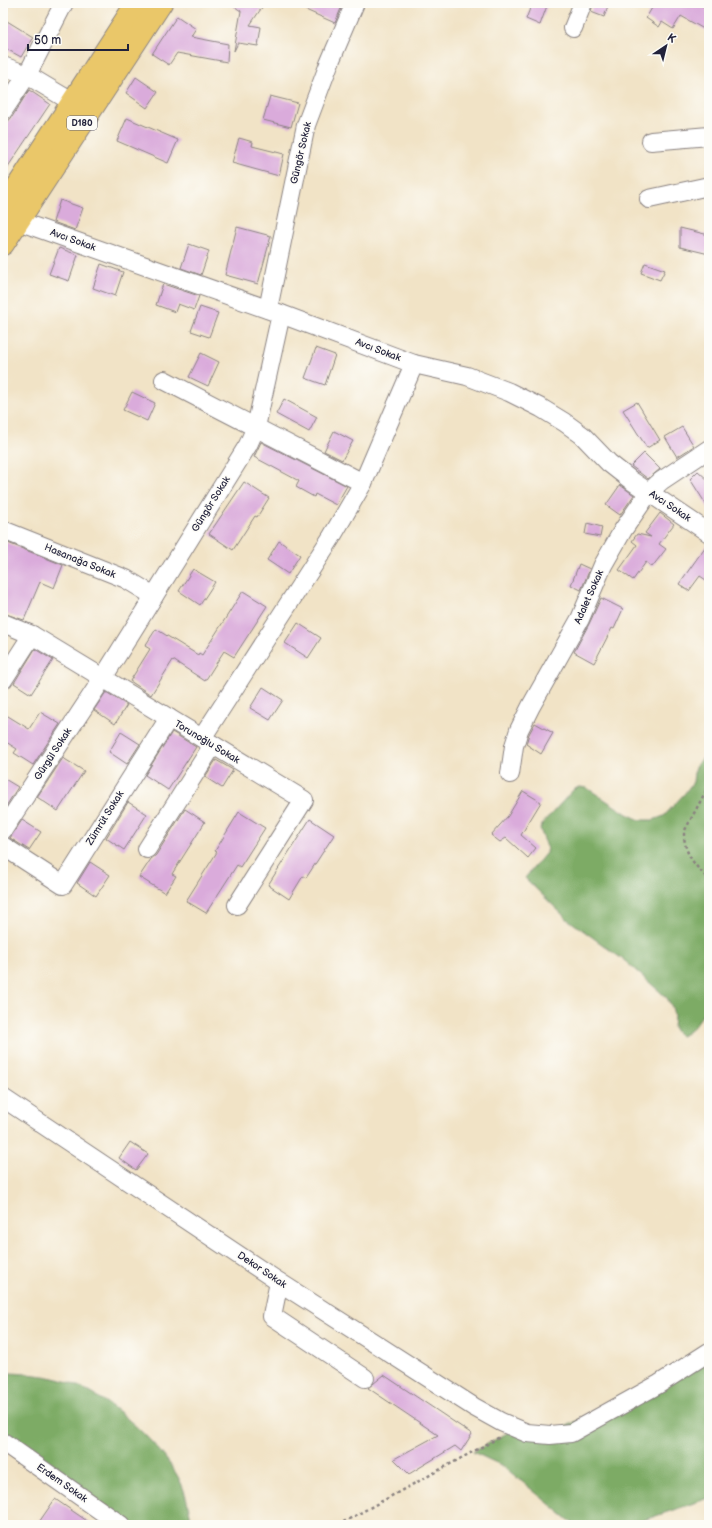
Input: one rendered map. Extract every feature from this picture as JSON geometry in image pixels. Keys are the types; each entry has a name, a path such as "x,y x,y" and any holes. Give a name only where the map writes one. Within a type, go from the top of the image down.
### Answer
{"highway":[{"name":"D180","path":"3,244 10,215 72,102 136,3"},
{"name":"D180","path":"10,215 161,3"}],"street":[{"path":"3,111 27,74 64,3"},
{"name":"Güngör Sokak","path":"103,678 248,445 256,427 306,125 329,64 355,3"},
{"path":"574,28 583,3"},
{"path":"3,66 27,74 72,102"},
{"path":"650,141 709,136"},
{"path":"649,198 709,186"},
{"name":"Avcı Sokak","path":"10,215 414,364 467,376 509,392 541,408 564,422 582,435 609,463 632,481 709,533"},
{"path":"147,849 207,742 363,483 414,364"},
{"path":"164,380 363,483"},
{"name":"Adalet Sokak","path":"510,774 514,746 519,730 580,619 606,559 623,530 649,492 672,472 709,449"},
{"name":"Hasanağa Sokak","path":"3,530 126,579 154,596"},
{"name":"Torunoğlu Sokak","path":"3,623 32,635 304,800 237,905"},
{"path":"4,677 32,635"},
{"name":"Gürgül Sokak","path":"3,830 103,678"},
{"name":"Zümrüt Sokak","path":"3,846 63,885 169,718"},
{"name":"Dekor Sokak","path":"3,1098 280,1282 474,1406 521,1431"},
{"path":"280,1282 272,1316 365,1378"},
{"path":"521,1431 550,1435 571,1433 660,1384 709,1352"},
{"name":"Erdem Sokak","path":"3,1442 121,1525"}],"path":[{"path":"709,785 684,832 684,840 691,860 709,880"},
{"path":"338,1525 521,1431"}],"green space":[{"path":"709,752 709,1004 694,1027 686,1034 681,1036 673,1027 674,1015 667,998 625,961 566,918 525,878 546,853 547,847 540,829 542,824 574,789 580,787 587,788 627,814 640,820 653,820 664,816 685,793 693,782 697,764"},
{"path":"709,1352 709,1498 629,1525 575,1525 503,1466 473,1452 516,1428 550,1435"},
{"path":"9,1373 44,1376 62,1380 78,1386 106,1402 134,1424 158,1449 177,1475 185,1493 192,1525 121,1525 3,1442 3,1375"}],"building":[{"path":"229,3 265,3 250,25 261,27 258,46 238,43 234,51 241,11"},
{"path":"290,3 335,3 342,6 335,23"},
{"path":"532,3 548,3 540,25 526,19"},
{"path":"593,3 609,3 604,17 591,12"},
{"path":"655,3 697,3 709,10 709,32 681,16 673,29 662,22 659,27 646,18"},
{"path":"177,16 196,29 191,37 228,44 227,62 177,53 169,65 152,54"},
{"path":"7,21 33,37 21,57 3,47 3,28"},
{"path":"136,77 158,92 147,108 126,93"},
{"path":"29,90 50,104 3,174 3,127 12,117"},
{"path":"270,96 298,103 291,127 263,120"},
{"path":"127,118 178,140 168,163 117,141"},
{"path":"239,138 253,142 252,146 284,154 279,176 232,163"},
{"path":"60,200 83,208 75,230 53,222"},
{"path":"237,227 271,236 258,284 225,275"},
{"path":"680,228 709,235 709,254 680,247"},
{"path":"189,244 209,251 201,275 181,268"},
{"path":"59,248 78,255 69,281 49,274"},
{"path":"645,263 665,270 660,280 641,273"},
{"path":"101,264 123,272 115,296 93,288"},
{"path":"163,284 199,296 194,310 178,304 175,312 156,305"},
{"path":"200,307 218,313 209,337 191,331"},
{"path":"316,348 335,355 325,385 305,378"},
{"path":"201,353 219,362 208,386 189,377"},
{"path":"132,392 155,403 147,421 123,410"},
{"path":"284,399 317,417 309,432 276,414"},
{"path":"637,402 660,440 647,448 623,410"},
{"path":"682,427 694,446 677,457 665,437"},
{"path":"334,431 353,441 342,460 324,451"},
{"path":"261,442 347,486 336,505 315,494 314,497 296,487 299,481 254,457"},
{"path":"644,453 660,469 648,479 631,466"},
{"path":"698,471 709,481 709,509 690,479"},
{"path":"244,482 269,498 257,517 255,516 233,550 209,534"},
{"path":"620,485 634,495 620,515 606,505"},
{"path":"660,513 674,524 659,544 666,549 652,567 646,562 633,580 619,570 637,545 632,541 637,534 651,537 645,533"},
{"path":"587,523 602,527 600,537 585,534"},
{"path":"3,541 63,565 54,588 40,582 24,620 3,613"},
{"path":"279,541 300,555 288,574 267,560"},
{"path":"708,543 709,582 700,576 689,591 679,584"},
{"path":"579,564 590,569 581,590 571,585"},
{"path":"193,569 215,582 200,605 179,591"},
{"path":"243,591 267,606 234,657 224,651 205,681 173,660 151,695 130,681 150,649 145,646 156,629 198,655 199,653 202,655"},
{"path":"601,598 623,609 614,629 612,628 594,663 574,652"},
{"path":"298,623 321,638 308,658 285,643"},
{"path":"35,649 53,660 31,694 14,683"},
{"path":"263,687 283,700 270,720 250,708"},
{"path":"106,692 127,705 115,724 94,710"},
{"path":"40,712 60,724 33,765 14,753 17,749 3,740 3,713 29,729"},
{"path":"535,723 553,733 541,754 526,744"},
{"path":"121,732 140,744 127,764 109,752"},
{"path":"172,732 196,747 168,790 145,775"},
{"path":"63,758 84,771 58,811 37,797"},
{"path":"216,760 233,770 222,788 205,777"},
{"path":"3,778 18,787 3,811"},
{"path":"523,791 541,802 521,835 536,848 528,858 506,838 500,842 491,835 508,816"},
{"path":"128,802 147,814 124,850 106,838"},
{"path":"185,809 205,822 172,874 176,876 165,893 139,877 151,859 156,855"},
{"path":"239,812 265,828 240,867 237,865 206,913 186,901 217,852 215,851"},
{"path":"310,819 334,835 306,878 303,876 289,899 268,885"},
{"path":"22,820 41,832 29,850 10,838"},
{"path":"90,862 110,875 96,896 77,883"},
{"path":"130,1142 148,1154 136,1170 119,1158"},
{"path":"384,1375 472,1434 461,1451 455,1446 409,1474 394,1459 438,1435 368,1388"},
{"path":"55,1499 93,1525 37,1525"}]}
